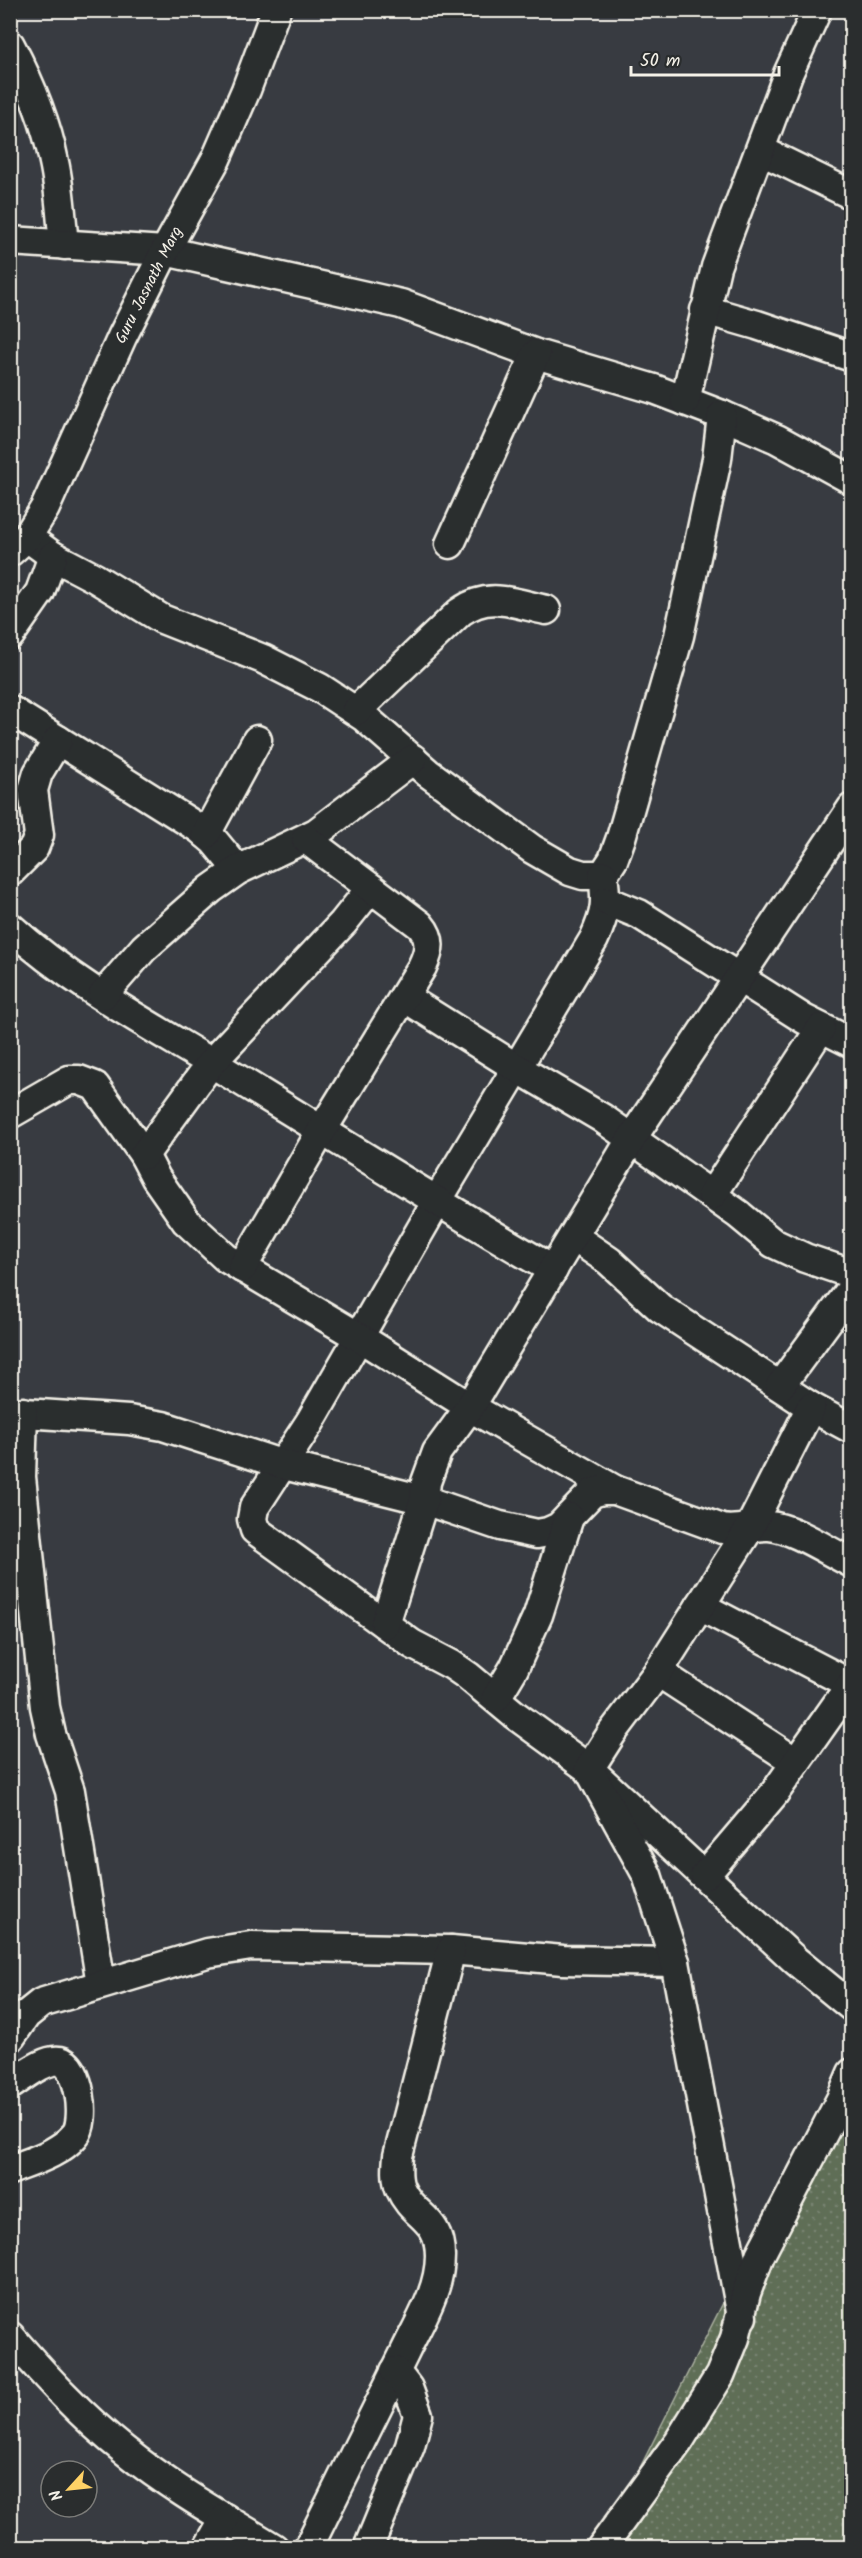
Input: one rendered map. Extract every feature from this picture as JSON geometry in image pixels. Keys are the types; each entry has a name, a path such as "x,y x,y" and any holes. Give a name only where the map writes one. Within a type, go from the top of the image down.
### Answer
{"street":[{"name":"Guru Jasnath Marg","path":"19,545 45,508 122,337 165,251 216,159 246,90 276,10"},
{"path":"685,401 716,267 788,74 817,10"},
{"path":"10,45 31,88 52,153 64,245"},
{"path":"760,150 852,195"},
{"path":"10,241 165,251 391,301 536,354 654,389 722,415 777,439 852,480"},
{"path":"705,310 852,357"},
{"path":"450,544 536,354"},
{"path":"722,415 717,459 679,636 621,838 604,888 604,917 594,939 284,1465 254,1508 252,1519 255,1530 412,1644 452,1665 589,1769 796,1961 852,2007"},
{"path":"19,545 53,556 95,578 162,619 263,659 320,688 356,711 413,759 551,861 583,875 739,978 821,1028 852,1042"},
{"path":"10,635 40,592 53,556"},
{"path":"356,711 472,603 493,599 546,610"},
{"path":"10,710 167,807 206,834 238,870"},
{"path":"10,872 34,848 39,836 33,790 38,773 58,740"},
{"path":"206,834 256,740"},
{"path":"103,995 144,948 184,910 238,870 306,839 341,816 413,759"},
{"path":"385,1624 424,1500 426,1482 438,1452 470,1407 632,1138 852,808"},
{"path":"242,1268 427,957 430,944 427,933 306,839"},
{"path":"144,1155 211,1063 343,923 371,888"},
{"path":"10,927 42,954 103,995 437,1202 553,1270"},
{"path":"404,996 632,1138 712,1195 773,1243 805,1258 852,1274"},
{"path":"712,1195 821,1028"},
{"path":"10,1114 69,1080 79,1080 95,1086 144,1155 156,1178 186,1221 226,1258 359,1337 470,1407 615,1491 722,1529 738,1532 771,1526 779,1528 852,1563"},
{"path":"574,1237 609,1261 660,1308 811,1407 852,1429"},
{"path":"780,1386 852,1288"},
{"path":"589,1769 612,1733 658,1672 749,1529 811,1407"},
{"path":"102,1984 70,1791 51,1734 45,1707 21,1477 17,1412 129,1420 163,1426 284,1465 424,1500 500,1526 537,1534 559,1527 592,1493 602,1490 615,1491"},
{"path":"496,1698 523,1650 538,1615 569,1517"},
{"path":"700,1606 851,1684 773,1795 705,1875"},
{"path":"658,1672 796,1762"},
{"path":"589,1769 647,1875 675,1962 742,2317"},
{"path":"10,2038 26,2015 41,2003 207,1953 251,1946 451,1950 563,1960 675,1962"},
{"path":"308,2547 432,2296 440,2265 440,2242 434,2227 407,2199 399,2187 397,2172 398,2156 451,1950"},
{"path":"10,2085 51,2061 62,2061 71,2068 76,2078 82,2118 77,2133 66,2143 53,2152 10,2170"},
{"path":"601,2547 679,2441 720,2375 742,2317 746,2293 760,2255 841,2099 852,2073"},
{"path":"10,2336 48,2379 108,2437 165,2481 274,2547"},
{"path":"368,2547 416,2429 418,2415 415,2403 408,2388 395,2371"},
{"path":"208,2547 225,2518"}],"green space":[{"path":"851,2049 851,2547 600,2547"}]}
